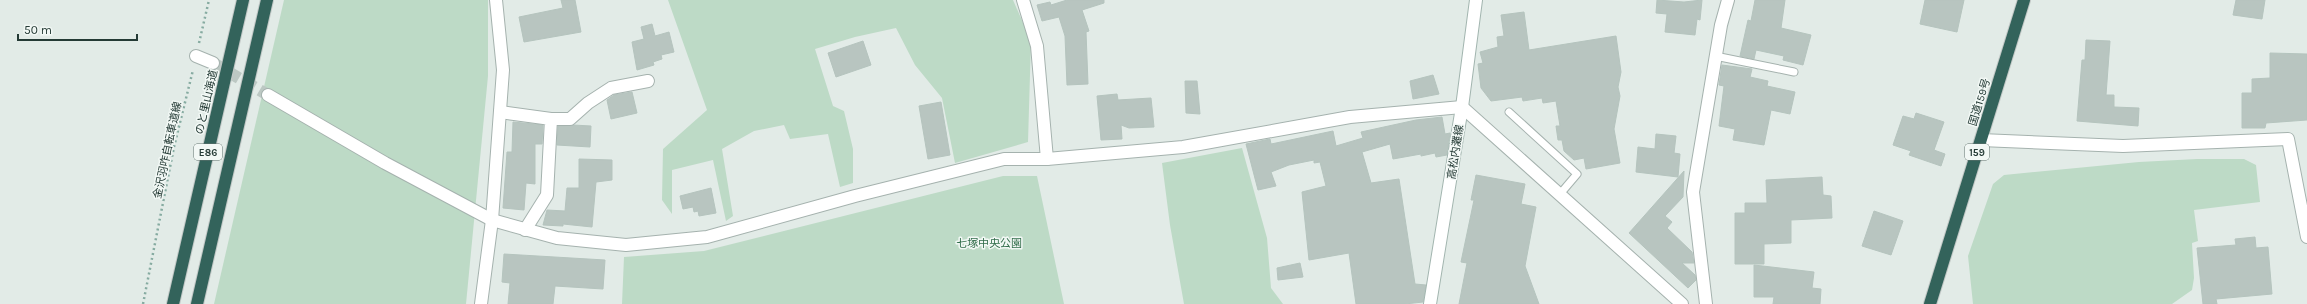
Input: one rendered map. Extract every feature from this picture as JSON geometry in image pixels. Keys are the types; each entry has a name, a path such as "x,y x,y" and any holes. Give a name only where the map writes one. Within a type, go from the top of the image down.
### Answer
{"highway":[{"name":"のと里山海道","path":"173,304 242,0"},
{"name":"E86","path":"197,304 267,0"},
{"name":"国道159号","path":"1930,304 2024,0"}],"street":[{"path":"481,304 492,220 503,70 496,0"},
{"path":"1023,0 1037,46 1047,159"},
{"name":"高松内灘線","path":"1430,304 1462,107 1476,0"},
{"path":"1706,304 1693,192 1715,56 1728,0"},
{"path":"196,56 213,63"},
{"path":"500,112 550,119 570,119 588,103 611,88 648,81"},
{"path":"268,95 385,163 492,220 557,238 626,245 707,237 855,196 1004,159 1047,159 1182,147 1350,118 1462,107 1682,304"},
{"path":"526,230 547,196 550,119"},
{"path":"1981,140 2123,146 2288,139 2307,237"}],"lane":[{"path":"1715,56 1794,72"},
{"path":"1509,112 1577,174 1560,194"}],"path":[{"name":"金沢羽咋自転車道線","path":"143,304 174,147 209,0"}],"green space":[{"path":"284,0 488,0 488,76 466,304 214,304"},
{"path":"668,0 1013,0 1031,41 1028,142 955,163 942,98 915,65 896,28 855,37 815,49 833,106 844,111 853,149 853,183 840,187 828,134 790,139 784,125 754,131 722,149 733,216 726,221 713,160 672,170 672,214 662,200 663,149 707,110"},
{"path":"1242,148 1267,238 1271,288 1283,304 1184,304 1170,225 1162,163"},
{"path":"2197,159 2244,159 2256,165 2260,202 2194,210 2198,241 2192,243 2194,278 2192,290 2172,304 1973,304 1968,256 1993,184 2004,175 2139,162"},
{"name":"七塚中央公園","path":"1003,176 1037,176 1064,304 622,304 624,257 704,251"}],"building":[{"path":"561,0 575,0 581,32 524,42 519,17 563,8"},
{"path":"1067,0 1104,0 1104,3 1082,10 1089,31 1086,32 1088,84 1067,85 1065,36 1059,17 1042,21 1037,5 1050,2 1051,5"},
{"path":"1657,0 1684,2 1702,0 1700,20 1697,19 1695,35 1665,32 1667,14 1656,13"},
{"path":"1755,0 1785,0 1781,28 1811,35 1803,65 1783,60 1784,56 1756,50 1754,59 1740,56 1748,20 1751,21"},
{"path":"1925,0 1964,0 1957,32 1920,24"},
{"path":"2236,0 2265,0 2262,19 2233,15"},
{"path":"1524,12 1529,50 1616,36 1621,72 1618,87 1620,96 1614,129 1620,163 1586,169 1584,158 1574,160 1564,151 1562,140 1558,140 1556,126 1560,126 1556,101 1543,103 1542,98 1523,101 1522,97 1491,101 1481,88 1478,64 1483,63 1480,52 1498,47 1497,37 1504,36 1501,15"},
{"path":"652,24 655,36 669,32 674,52 661,55 662,59 653,62 654,65 637,70 632,42 644,39 641,27"},
{"path":"2086,40 2110,41 2106,95 2114,95 2114,107 2139,108 2138,126 2077,121 2082,60 2085,60"},
{"path":"863,41 871,65 836,77 828,53"},
{"path":"2270,53 2307,54 2307,120 2266,123 2265,128 2242,128 2242,93 2252,93 2252,79 2270,78"},
{"path":"1722,65 1752,69 1750,77 1768,81 1767,86 1795,92 1790,114 1771,110 1764,145 1733,140 1735,129 1719,126 1724,86 1719,85"},
{"path":"1433,75 1439,94 1413,99 1410,81"},
{"path":"1185,81 1197,81 1200,114 1186,113"},
{"path":"632,92 637,113 611,119 607,100 614,95"},
{"path":"1117,94 1118,100 1151,98 1154,127 1129,128 1121,125 1122,139 1101,140 1097,96"},
{"path":"941,102 950,155 928,159 919,106"},
{"path":"1916,113 1944,122 1934,150 1945,154 1941,166 1909,155 1911,151 1893,145 1903,116 1914,119"},
{"path":"1442,117 1445,134 1450,133 1447,155 1436,157 1435,153 1421,156 1421,154 1393,159 1390,144 1362,152 1371,183 1399,179 1415,284 1426,285 1423,302 1405,304 1356,304 1349,253 1309,260 1302,192 1326,186 1320,162 1314,163 1314,160 1289,165 1271,172 1276,186 1258,190 1246,144 1270,139 1271,144 1333,131 1336,146 1363,138 1361,132 1416,120"},
{"path":"513,122 543,125 542,144 535,144 535,184 526,183 524,210 503,208 507,152 512,152"},
{"path":"558,126 591,126 590,147 557,145"},
{"path":"1656,134 1676,136 1674,153 1680,154 1678,177 1636,172 1638,147 1655,149"},
{"path":"579,159 612,160 612,180 596,182 592,227 563,224 563,226 543,225 547,210 565,211 567,188 579,188"},
{"path":"1684,171 1683,197 1665,216 1672,222 1667,228 1692,252 1694,263 1682,263 1695,275 1696,280 1688,288 1629,233"},
{"path":"1476,175 1525,184 1521,204 1536,207 1525,266 1539,304 1459,304 1467,263 1461,262 1474,200 1471,200"},
{"path":"1822,177 1823,195 1831,196 1832,218 1791,220 1791,243 1764,244 1764,264 1735,264 1735,213 1745,213 1745,203 1767,203 1766,180"},
{"path":"711,188 716,213 699,216 698,211 694,212 693,207 683,209 680,196"},
{"path":"1874,211 1903,221 1891,255 1862,246"},
{"path":"2255,237 2256,248 2268,247 2272,294 2216,299 2217,304 2203,304 2197,248 2236,245 2235,239"},
{"path":"504,254 605,260 603,289 555,286 553,304 508,304 510,283 502,282"},
{"path":"1300,263 1303,277 1278,280 1277,268"},
{"path":"1754,265 1814,272 1812,288 1821,289 1820,304 1773,304 1774,297 1754,297"}],"tunnel":[{"path":"213,63 268,95"}]}
